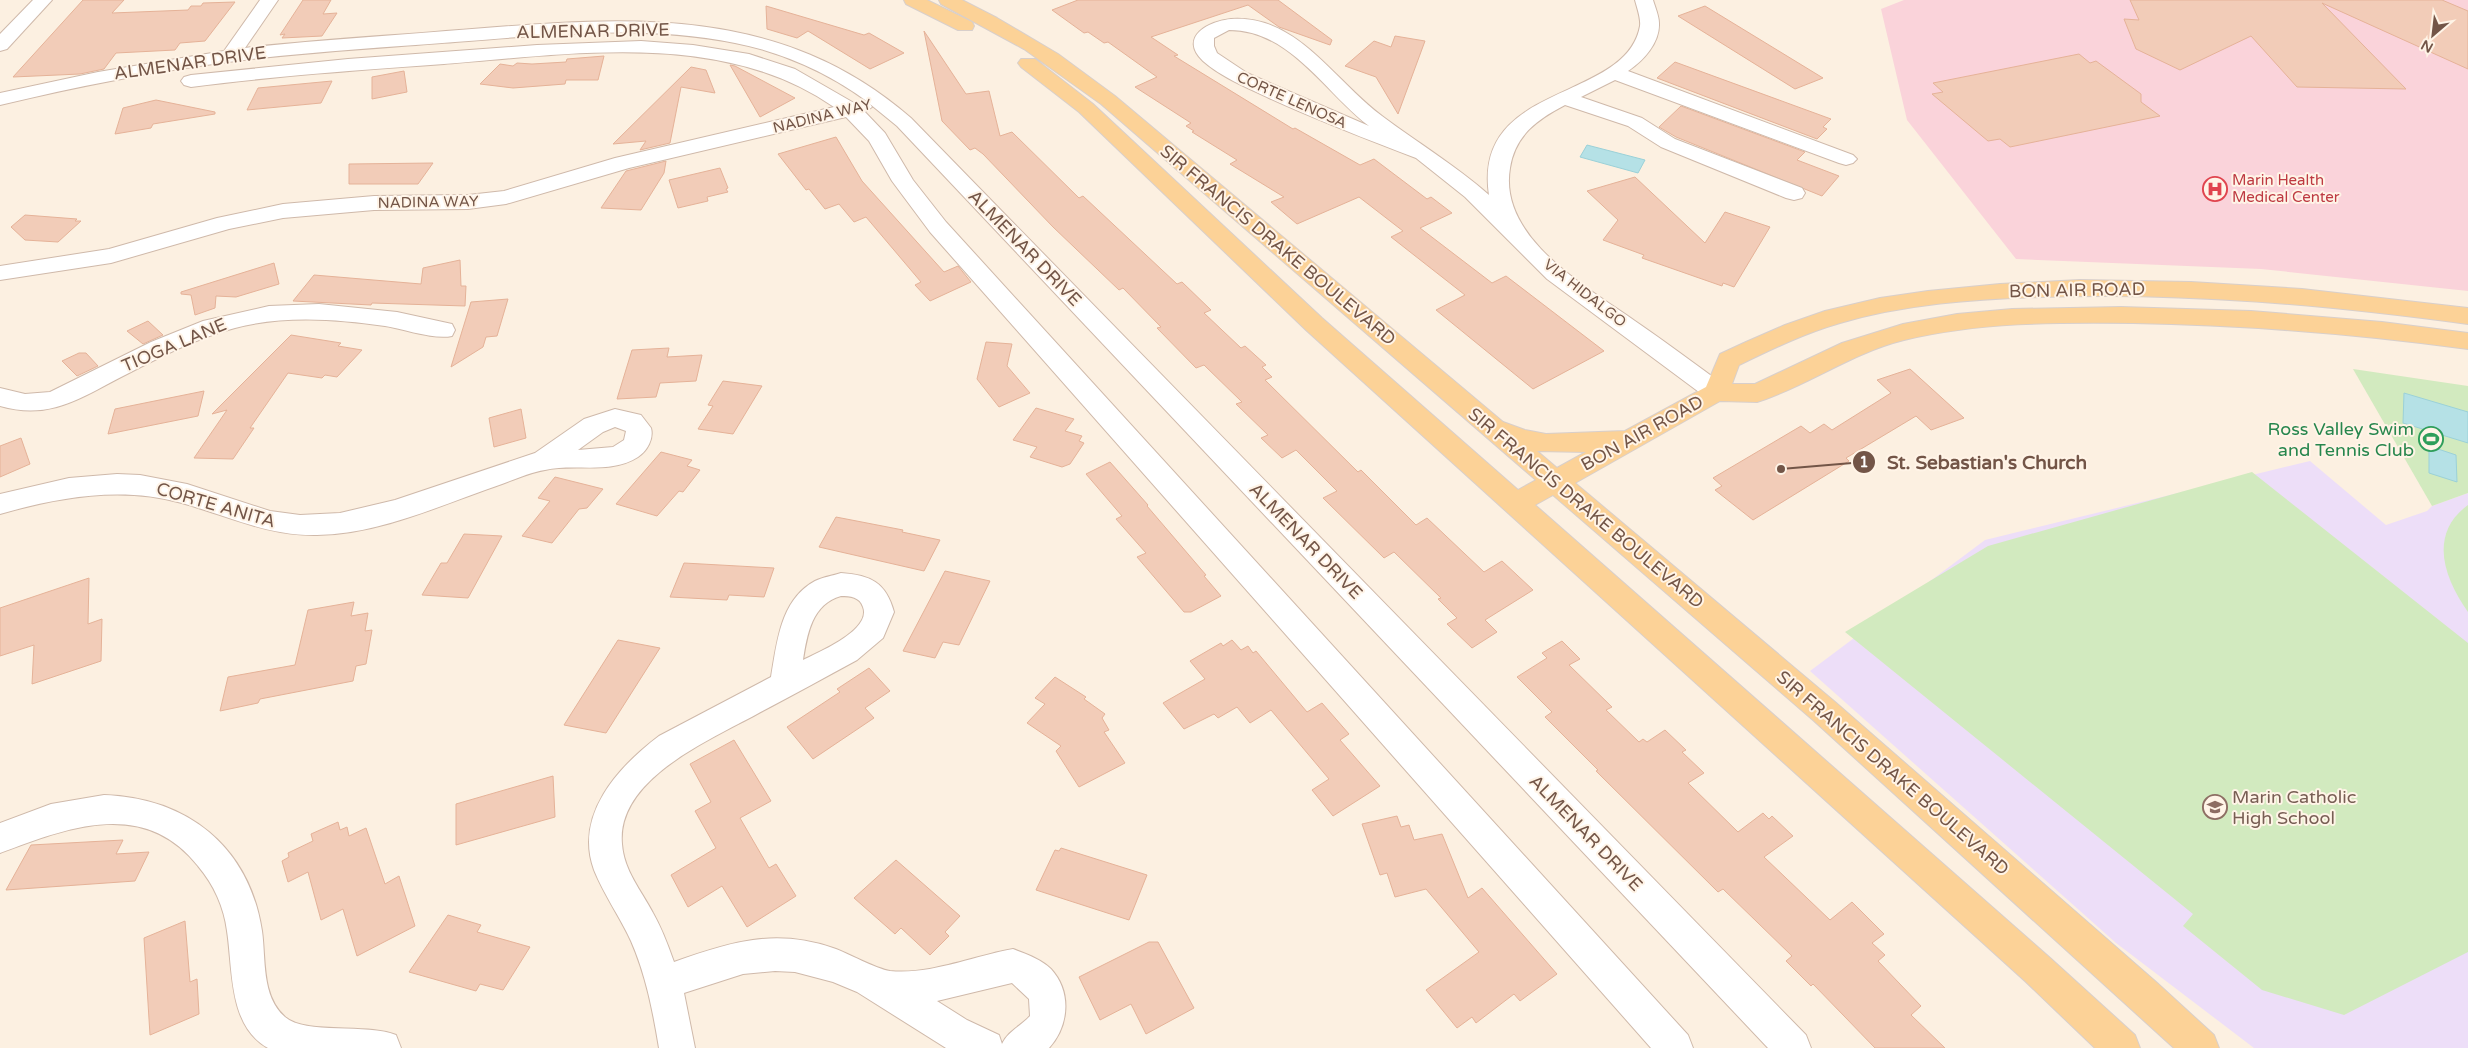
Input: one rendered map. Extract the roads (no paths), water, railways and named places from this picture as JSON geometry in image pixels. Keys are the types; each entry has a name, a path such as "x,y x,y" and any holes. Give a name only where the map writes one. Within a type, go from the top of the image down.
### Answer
{"main road":[{"name":"SIR FRANCIS DRAKE BOULEVARD","path":"912,0 1016,55 1060,87 1117,136 1314,324 2030,962 2122,1048"},
{"name":"SIR FRANCIS DRAKE BOULEVARD","path":"948,0 1035,46 1075,73 1831,717 2143,994 2200,1048"},
{"name":"BON AIR ROAD","path":"1716,392 1729,360 1794,330 1858,310 1960,295 2078,288 2157,288 2293,295 2468,316"},
{"name":"BON AIR ROAD","path":"1515,504 1716,392 1756,393 1768,390 1837,354 1902,332 1950,323 2001,318 2115,315 2249,319 2384,330 2468,341"},
{"path":"1485,421 1507,433 1547,444 1588,444 1636,437"}],"street":[{"path":"0,26 25,0"},
{"path":"0,45 43,0"},
{"path":"230,56 269,0"},
{"name":"VIA HIDALGO","path":"1644,0 1648,21 1648,36 1641,50 1615,73 1547,105 1526,119 1511,138 1502,156 1498,177 1499,197 1507,219 1520,236 1560,277 1716,392"},
{"name":"CORTE LENOSA","path":"1425,154 1312,111 1240,77 1209,56 1204,46 1204,36 1220,26 1238,24 1278,36 1306,57 1366,114 1425,154 1463,184 1520,236"},
{"name":"ALMENAR DRIVE","path":"0,99 132,71 230,56 320,46 563,28 665,28 732,37 786,51 839,73 880,101 904,122 1793,1048"},
{"name":"ALMENAR DRIVE","path":"0,115 116,92 254,73 633,46 707,52 764,65 813,85 851,110 874,133 912,194 938,227 1675,1048"},
{"path":"1615,73 1846,159"},
{"path":"1563,98 1635,122 1668,143 1794,193"},
{"name":"NADINA WAY","path":"0,273 104,257 225,223 283,211 365,203 468,202 506,196 624,163 851,110 880,101"},
{"name":"TIOGA LANE","path":"0,397 23,402 51,400 184,337 222,323 261,315 301,313 355,316 402,321 443,330"},
{"name":"CORTE ANITA","path":"0,504 72,488 109,485 142,486 187,494 256,520 314,526 355,520 398,510 544,460"},
{"path":"677,1048 664,983 636,912 608,862 605,834 612,808 638,772 657,755 686,736 785,682"},
{"path":"0,838 48,818 91,810 129,810 151,814 171,823 188,834 206,850 215,861 233,894 242,918 252,994 266,1025 283,1038 302,1043 384,1048"},
{"path":"664,983 725,962 754,955 801,956 837,965 885,988 953,1032 986,1048"},
{"path":"885,988 898,990 924,987 1013,966 1024,969 1042,985 1049,1007 1048,1018 1036,1038 1019,1048"}],"water":[{"path":"1587,145 1645,160 1638,173 1580,157"},
{"path":"2404,393 2468,412 2468,443 2403,423"},
{"path":"2429,446 2456,455 2457,482 2429,473"}],"place":[{"name":"Marin Health Medical Center","path":"2215,189"},
{"name":"Ross Valley Swim and Tennis Club","path":"2431,439"},
{"name":"St. Sebastian's Church","path":"1781,469"},
{"name":"Marin Catholic High School","path":"2215,807"}]}
